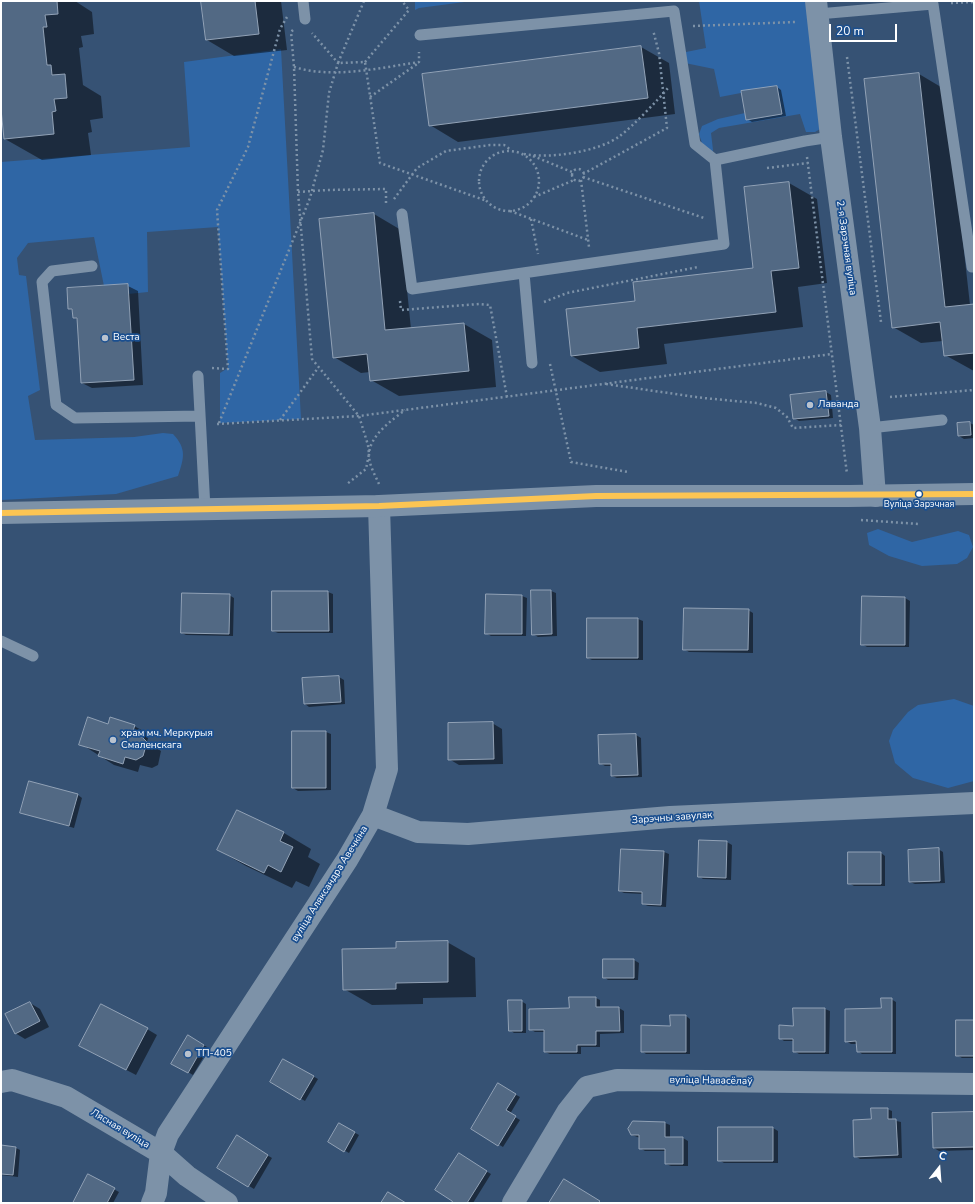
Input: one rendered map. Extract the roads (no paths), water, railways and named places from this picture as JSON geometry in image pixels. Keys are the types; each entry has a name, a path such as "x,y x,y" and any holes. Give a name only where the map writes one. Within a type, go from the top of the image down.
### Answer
{"street":[{"name":"2-я Зарэчная вуліца","path":"818,12 831,137 870,428 875,496"},
{"path":"1,513 205,509 381,498 875,496 974,494"},
{"name":"вуліца Аляксандра Авечкіна","path":"152,1203 156,1193 161,1153 168,1134 347,860 373,815 387,770 381,498"},
{"name":"Зарэчны завулак","path":"373,815 418,832 468,834 670,817 974,803"},
{"name":"Лясная вуліца","path":"1,1082 12,1080 66,1097 161,1153 187,1176 227,1203"},
{"name":"вуліца Навасёлаў","path":"514,1203 568,1111 587,1087 617,1080 974,1084"}],"lane":[{"path":"303,1 305,19"},
{"path":"818,12 933,4 972,267 974,267"},
{"path":"402,214 412,290 724,244 715,160 695,144 674,11 420,35"},
{"path":"715,160 831,137"},
{"path":"92,266 52,271 42,282 56,405 75,418 200,416"},
{"path":"524,273 532,363"},
{"path":"198,376 205,509"},
{"path":"870,428 942,420"},
{"path":"1,641 33,656"}],"place":[{"name":"Веста","path":"105,338"},
{"name":"Лаванда","path":"810,405"},
{"name":"Вуліца Зарэчная","path":"919,494"},
{"name":"храм мч. Меркурыя Смаленскага","path":"113,740"},
{"name":"ТП-405","path":"188,1054"}]}
